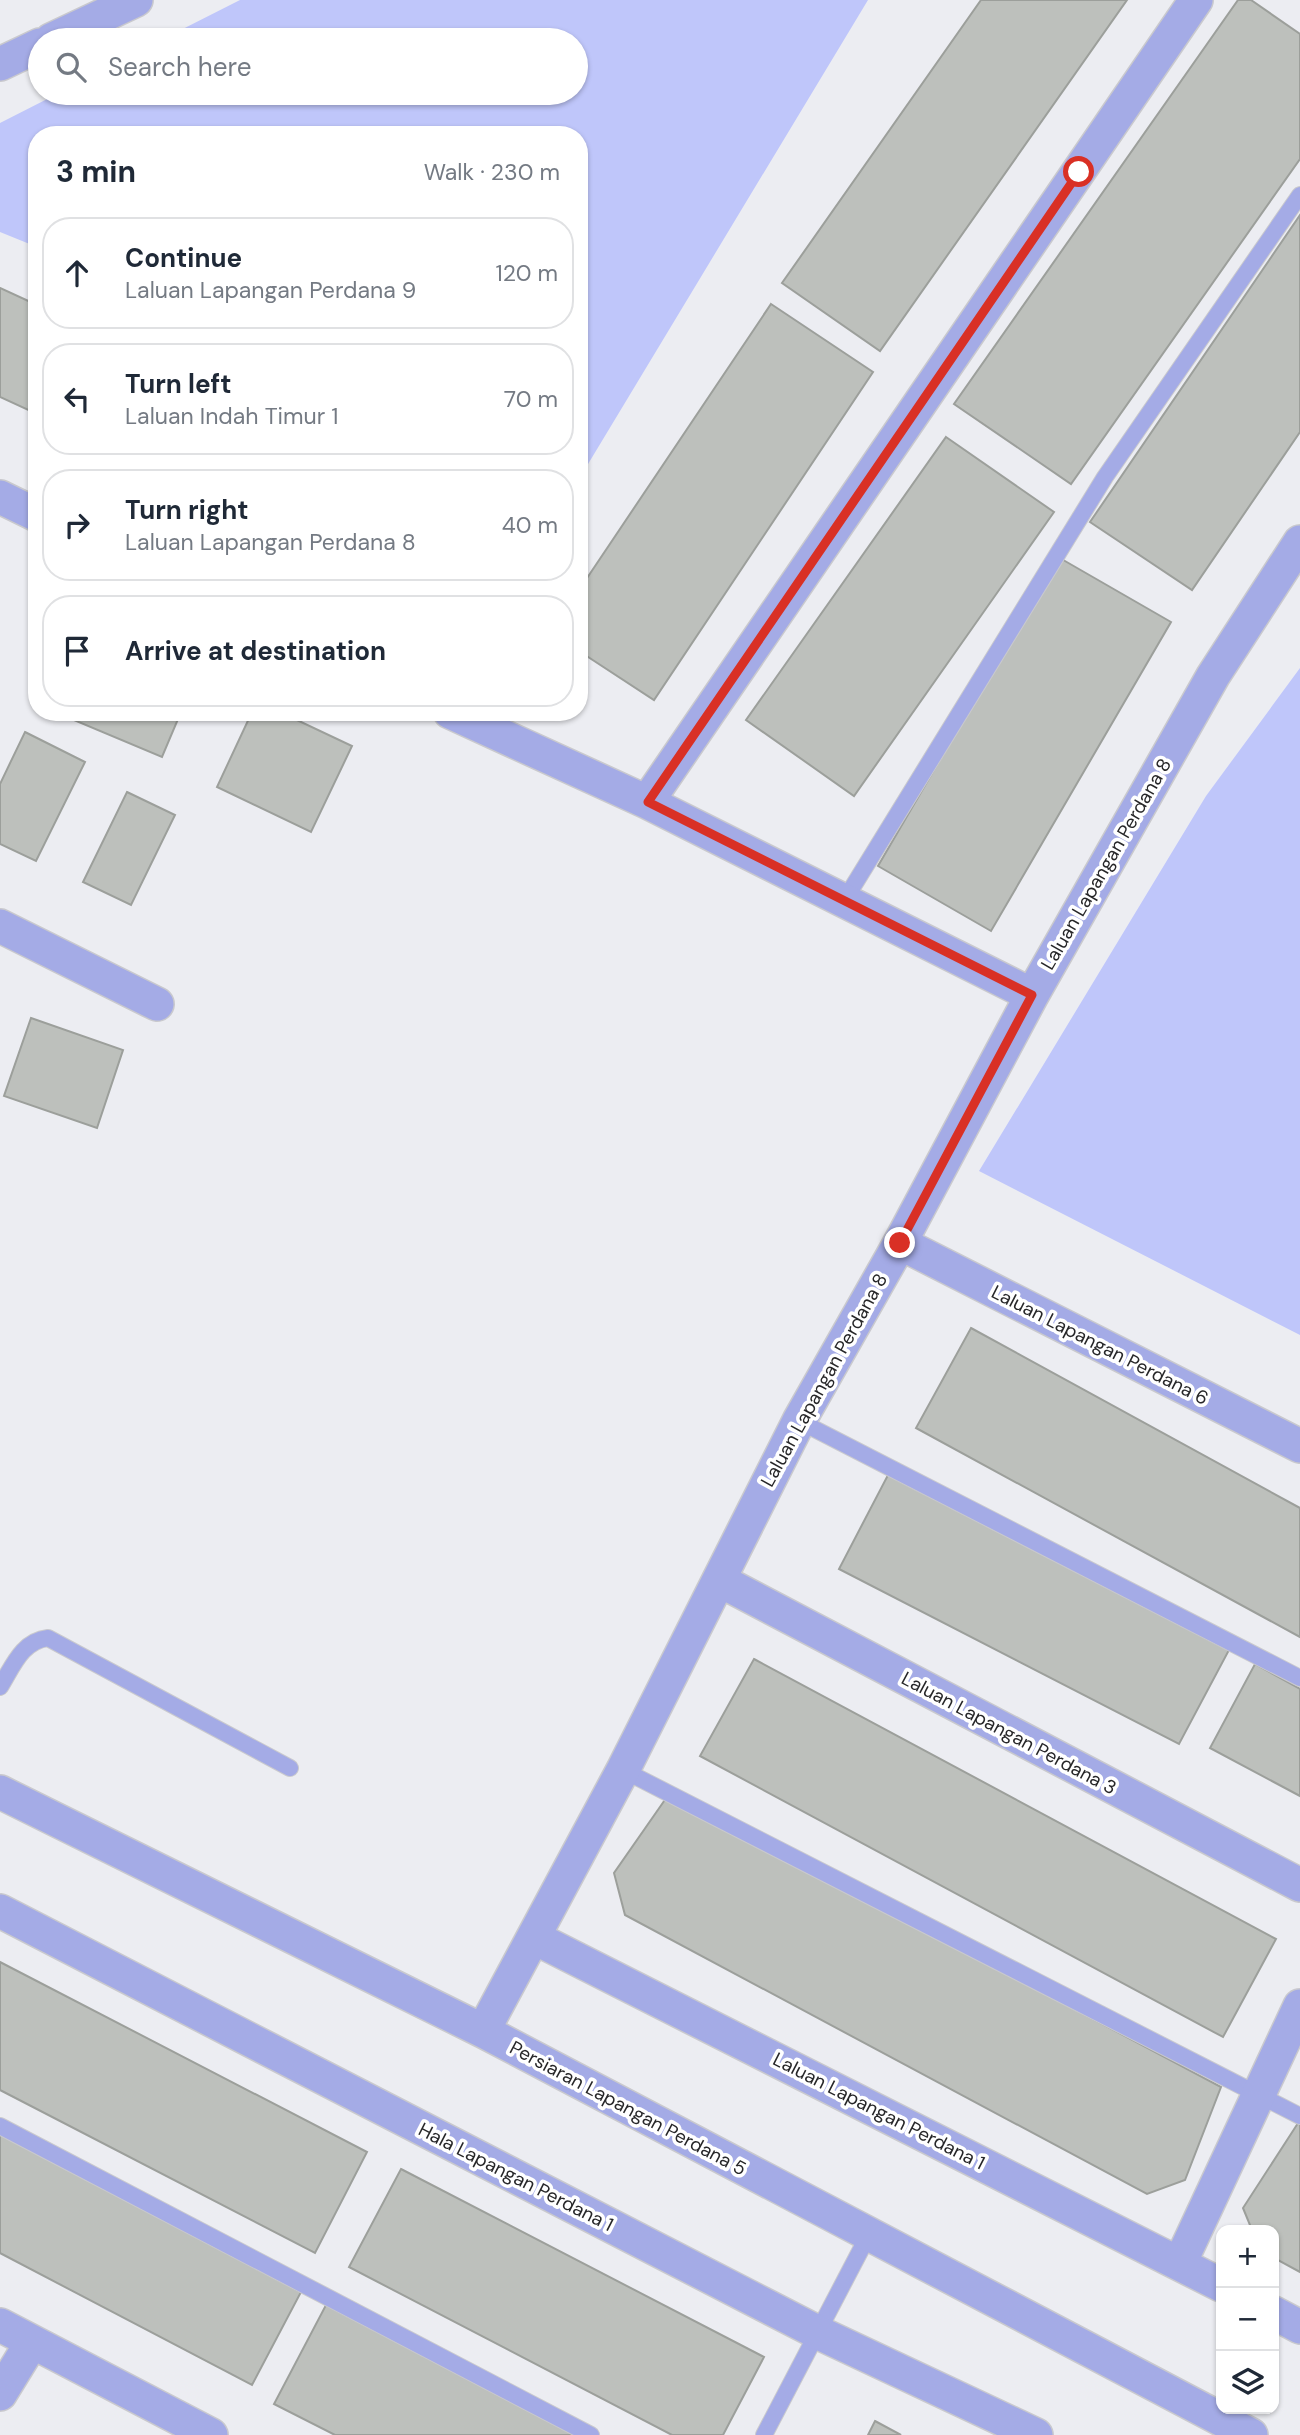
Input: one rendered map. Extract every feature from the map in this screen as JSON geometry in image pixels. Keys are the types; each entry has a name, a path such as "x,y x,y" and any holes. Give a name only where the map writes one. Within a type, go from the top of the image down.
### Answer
{"street":[{"path":"76,28 136,0"},
{"path":"648,802 1196,0"},
{"path":"0,64 28,51"},
{"path":"0,497 28,511"},
{"name":"Laluan Lapangan Perdana 8","path":"483,2031 623,1770 799,1420 900,1243 1032,995 1213,676 1300,542"},
{"path":"470,721 648,802 1032,995"},
{"path":"0,926 157,1004"},
{"name":"Laluan Lapangan Perdana 6","path":"900,1243 1300,1446"},
{"name":"Laluan Lapangan Perdana 3","path":"719,1580 1300,1885"},
{"name":"Persiaran Lapangan Perdana 5","path":"0,1792 483,2031 868,2236 1251,2435"},
{"name":"Hala Lapangan Perdana 1","path":"0,1911 819,2333 1036,2435"},
{"name":"Laluan Lapangan Perdana 1","path":"535,1938 1216,2282"},
{"path":"1180,2263 1300,2006"},
{"path":"1279,2316 1300,2327"},
{"path":"0,2325 211,2435"},
{"path":"0,2395 32,2342"}],"lane":[{"path":"844,901 1105,477 1300,195"},
{"path":"799,1420 1300,1678"},
{"path":"0,1687 27,1645 35,1640 48,1638 290,1768"},
{"path":"623,1770 1300,2116"},
{"path":"0,2126 591,2435"},
{"path":"764,2435 868,2236"}],"shaded area":[{"path":"240,0 868,0 588,464 588,126 28,126 28,243 0,232 0,123 35,105 588,105 588,28 185,28"},
{"path":"1300,668 1300,1335 979,1171 1206,796"}],"building":[{"path":"981,0 1127,0 880,351 782,283"},
{"path":"1238,0 1251,0 1300,34 1300,159 1071,484 954,404"},
{"path":"1300,215 1300,432 1192,590 1090,522"},
{"path":"0,288 28,301 28,410 0,397"},
{"path":"771,304 873,372 654,700 588,657 588,577"},
{"path":"946,437 1054,512 854,796 746,720"},
{"path":"1058,557 1171,622 991,931 878,866"},
{"path":"76,721 177,721 162,757"},
{"path":"248,721 299,721 352,746 311,832 217,787"},
{"path":"25,732 85,762 36,861 0,844 0,784"},
{"path":"127,792 175,815 131,905 83,882"},
{"path":"31,1018 123,1050 97,1128 4,1096"},
{"path":"971,1328 1300,1508 1300,1637 916,1428"},
{"path":"888,1475 1229,1650 1179,1744 839,1569"},
{"path":"754,1659 1276,1939 1223,2037 700,1756"},
{"path":"1255,1664 1300,1689 1300,1796 1210,1748"},
{"path":"669,1794 1221,2087 1185,2180 1147,2194 625,1915 614,1873"},
{"path":"0,1962 367,2152 315,2253 0,2090"},
{"path":"1300,2120 1300,2272 1279,2261 1279,2225 1250,2225 1243,2208"},
{"path":"0,2134 301,2292 252,2385 0,2253"},
{"path":"401,2169 764,2357 723,2435 672,2435 349,2267"},
{"path":"326,2305 576,2435 335,2435 274,2404"},
{"path":"875,2421 901,2435 868,2435"}],"route":[{"path":"900,1243 1032,995 648,802 1079,172"}]}
